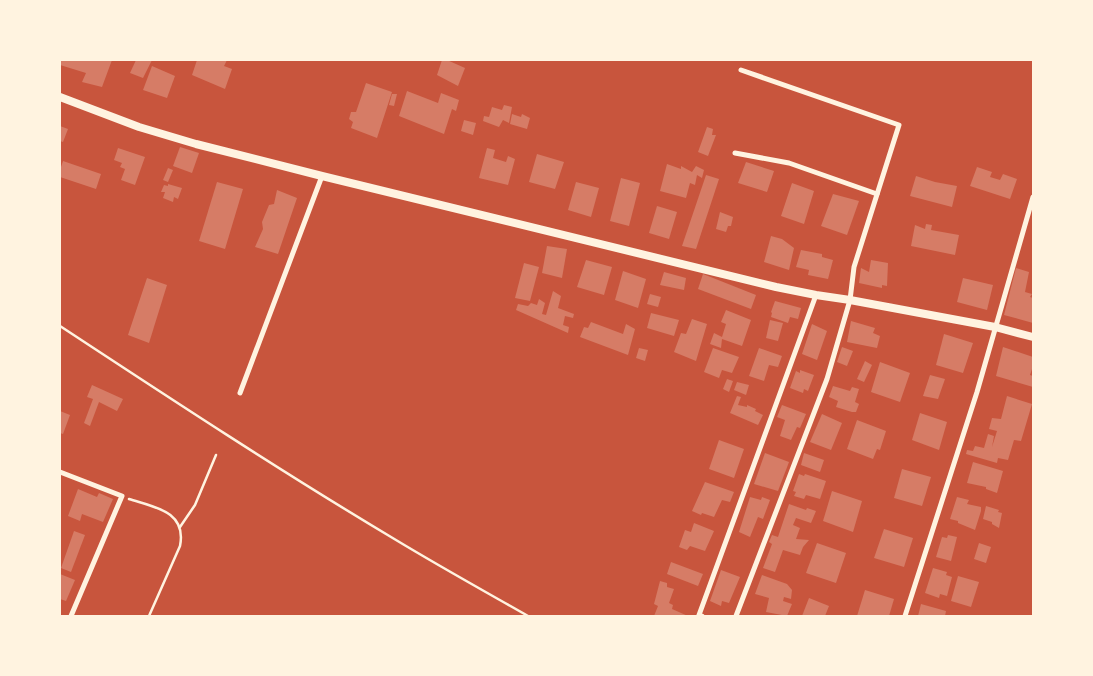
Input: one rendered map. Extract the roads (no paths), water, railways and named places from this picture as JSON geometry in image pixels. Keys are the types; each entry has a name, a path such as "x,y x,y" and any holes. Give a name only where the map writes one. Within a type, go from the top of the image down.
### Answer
{"street":[{"path":"736,616 827,380 850,300 854,267 899,125 741,70"},
{"path":"60,98 139,127 322,176 816,295 995,327 1033,337"},
{"path":"735,153 789,163 877,194"},
{"path":"240,393 322,176"},
{"path":"905,616 977,392 1033,196"},
{"path":"700,616 816,295"},
{"path":"60,472 122,496 71,616"}]}
